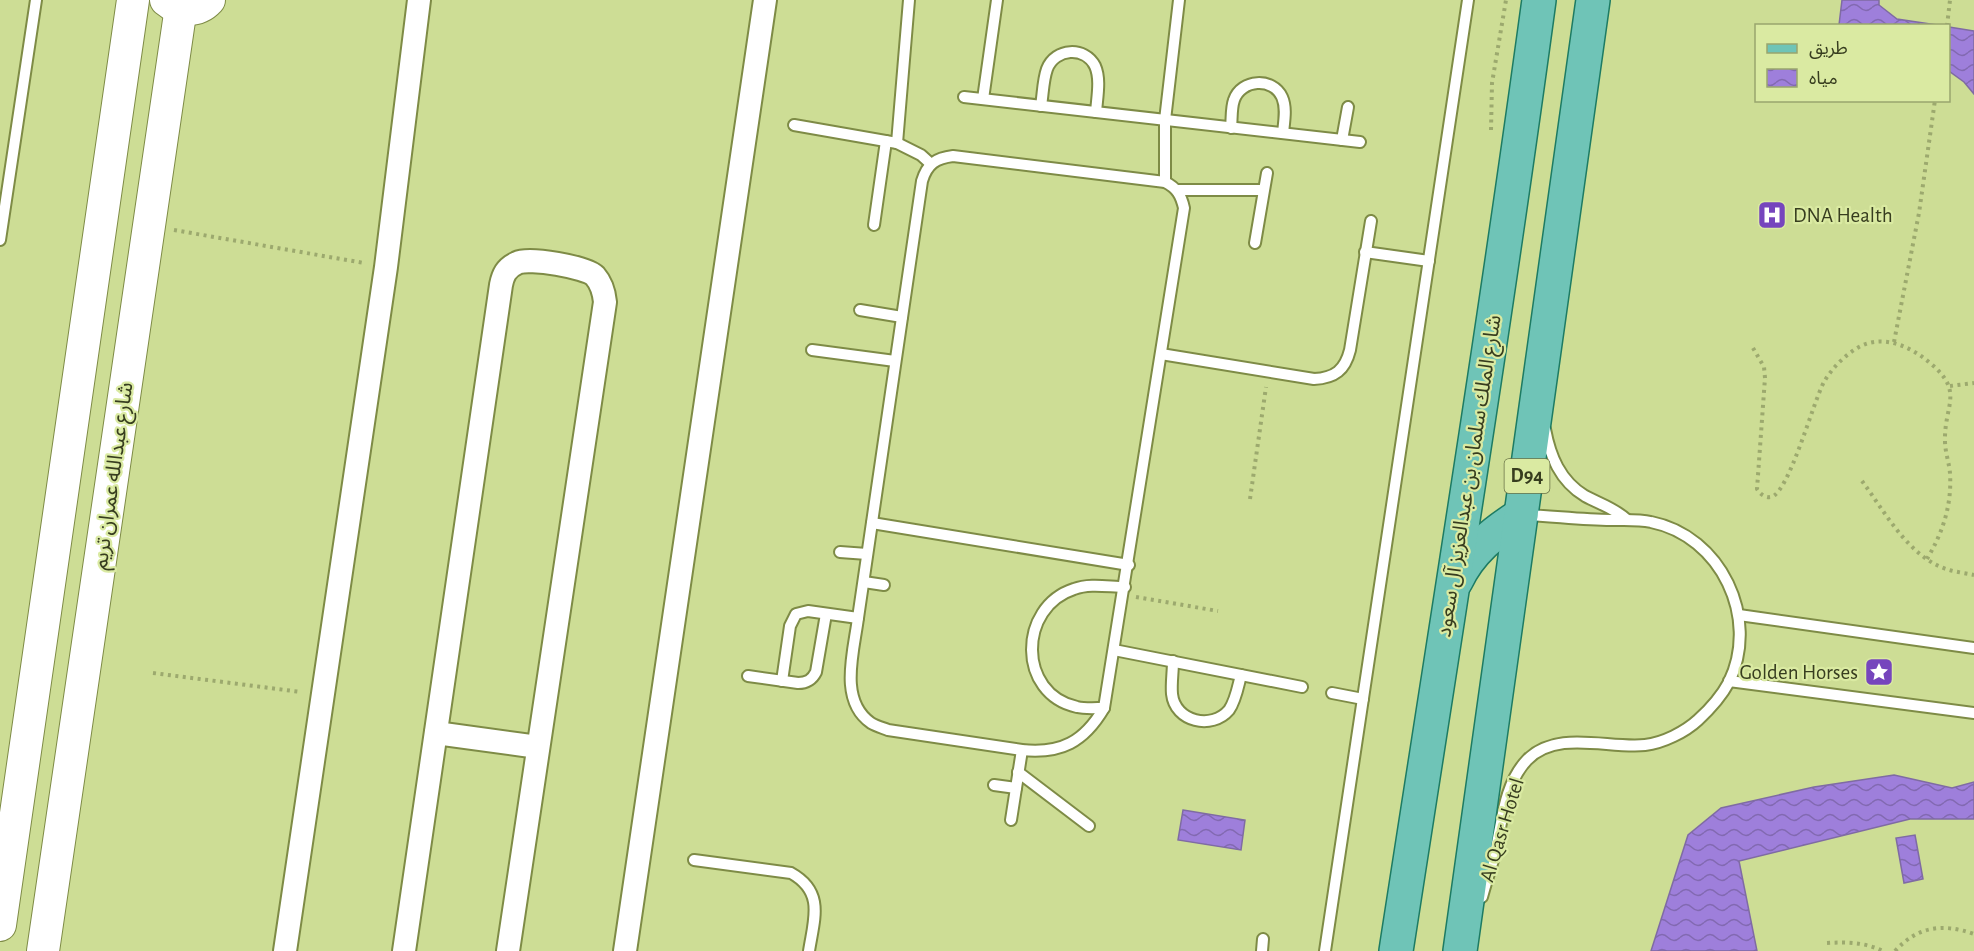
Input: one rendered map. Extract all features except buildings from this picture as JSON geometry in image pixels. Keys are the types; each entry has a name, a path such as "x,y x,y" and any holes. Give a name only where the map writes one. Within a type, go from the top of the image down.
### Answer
{"main road":[{"name":"شارع الملك سلمان بن عبدالعزيز آل سعود","path":"1396,951 1468,489 1539,0"},
{"name":"D94","path":"1462,951 1593,0"},
{"path":"1450,596 1459,575 1471,557 1486,540 1521,515"}],"street":[{"path":"0,925 133,0"},
{"path":"285,951 386,267 419,0"},
{"path":"625,951 765,0"},
{"name":"شارع عبدالله عمران تريم","path":"43,951 184,2"},
{"path":"404,951 503,275 519,262 529,261 585,269 594,274 600,283 605,302 508,951"},
{"path":"436,733 538,747"}],"lane":[{"path":"0,240 36,0"},
{"path":"897,143 909,0"},
{"path":"983,99 997,0"},
{"path":"1165,182 1165,120 1179,0"},
{"path":"1325,951 1468,0"},
{"path":"1041,106 1047,68 1053,59 1064,53 1075,51 1086,56 1094,64 1098,75 1096,112"},
{"path":"1231,128 1234,99 1241,89 1251,83 1262,82 1274,86 1281,95 1285,106 1283,134"},
{"path":"964,97 1360,142"},
{"path":"1342,140 1348,107"},
{"path":"794,125 897,143 921,155 931,164"},
{"path":"874,225 886,141"},
{"path":"1178,190 1184,208 1114,650 1104,708 1096,722 1085,735 1071,744 1047,751 1022,750 888,730 872,723 859,711 851,695 850,677 895,361 925,172 931,164 941,158 953,156 1165,182 1178,190 1263,190"},
{"path":"1255,243 1266,173"},
{"path":"1161,354 1314,379 1327,378 1338,372 1347,362 1350,350 1371,220"},
{"path":"1365,252 1429,261"},
{"path":"860,309 902,317"},
{"path":"812,350 895,361"},
{"name":"Al Qasr Hotel","path":"1538,396 1548,445 1560,472 1584,495 1610,507 1626,519"},
{"name":"Al Qasr Hotel","path":"1462,951 1479,909 1515,776 1528,759 1547,747 1568,743 1646,745 1672,737 1695,723 1714,704 1729,681 1739,649 1739,615 1731,588 1717,564 1698,544 1668,527 1652,522 1521,515"},
{"path":"872,523 1128,565"},
{"path":"840,552 867,554"},
{"path":"864,582 884,585"},
{"path":"1104,708 1077,707 1049,692 1034,665 1031,649 1033,633 1038,619 1048,606 1060,596 1074,589 1090,586 1124,591"},
{"path":"782,681 792,619 802,612 858,618"},
{"path":"748,676 806,683 816,672 826,614"},
{"path":"1739,615 1974,648"},
{"path":"1114,650 1302,687"},
{"path":"1173,661 1172,694 1175,704 1189,718 1199,721 1209,722 1227,712 1233,704 1241,675"},
{"path":"1729,681 1974,713"},
{"path":"1332,693 1363,699"},
{"path":"1011,820 1022,750"},
{"path":"1018,772 1089,826"},
{"path":"994,785 1016,788"},
{"path":"694,860 791,873 801,878 809,886 816,907 809,951"},
{"path":"1262,951 1263,939"}],"path":[{"path":"1947,24 1950,0"},
{"path":"1894,342 1919,213 1935,102"},
{"path":"149,226 386,267"},
{"path":"1753,348 1764,367 1765,378 1757,489 1760,494 1770,497 1778,493 1793,465 1816,397 1825,380 1852,351 1878,340 1894,342 1928,361 1939,371 1950,386 1951,400 1944,438 1950,471 1950,494 1947,517 1939,539 1927,559"},
{"path":"1250,499 1268,371"},
{"path":"1950,386 1974,383"},
{"path":"1862,481 1907,542 1927,559 1946,569 1974,576"},
{"path":"1124,591 1218,611"},
{"path":"153,673 323,695"},
{"path":"1895,951 1904,941 1920,932 1938,928 1956,928 1974,934"},
{"path":"1827,943 1849,942 1871,945 1883,951"}],"water":[{"path":"1842,0 1879,0 1879,5 1897,19 1930,24 1839,24"},
{"path":"1950,27 1974,31 1974,94 1964,82 1950,72"},
{"path":"1894,775 1952,788 1974,782 1974,819 1910,819 1739,861 1757,951 1651,951 1688,835 1721,808 1814,787"},
{"path":"1183,810 1245,820 1241,850 1178,840"},
{"path":"1915,835 1923,879 1904,883 1896,838"}],"place":[{"name":"DNA Health","path":"1772,215"},
{"name":"Golden Horses","path":"1879,672"}]}
